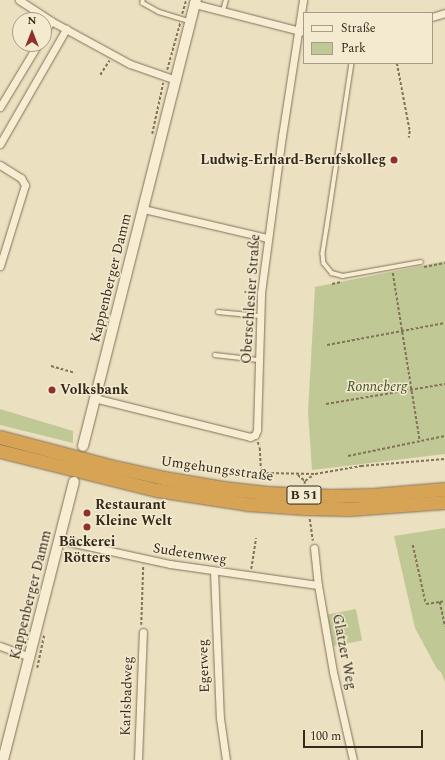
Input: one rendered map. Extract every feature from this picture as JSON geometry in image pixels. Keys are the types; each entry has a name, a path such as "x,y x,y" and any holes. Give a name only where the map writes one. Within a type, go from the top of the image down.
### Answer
{"highway":[{"path":"0,431 13,440"},
{"name":"B 51","path":"0,437 13,440"},
{"name":"Umgehungsstraße","path":"13,440 164,478 244,491 331,496 445,489"},
{"name":"B 51","path":"0,451 51,465 157,490 247,504 349,509 445,502"},
{"path":"0,458 51,465"}],"main road":[{"name":"Kappenberger Damm","path":"82,446 195,2"},
{"name":"Kappenberger Damm","path":"3,760 74,482"}],"street":[{"path":"18,0 37,12"},
{"name":"Oberschlesier Straße","path":"255,435 257,430 260,316 268,238 301,31 303,0"},
{"path":"195,2 222,12 301,31"},
{"path":"433,17 445,13"},
{"path":"52,22 141,68 176,80"},
{"path":"0,144 66,29"},
{"path":"0,107 33,52"},
{"path":"0,165 21,178 25,185 0,266"},
{"name":"Kappenberger Damm","path":"143,209 268,238"},
{"path":"94,398 250,437 255,435"},
{"name":"Sudetenweg","path":"60,540 143,559 214,571 318,585"},
{"name":"Glatzer Weg","path":"314,548 318,585 333,672 353,760"},
{"name":"Egerweg","path":"214,571 220,718 226,760"},
{"name":"Karlsbadweg","path":"138,760 143,632"},
{"path":"0,646 30,657"}],"lane":[{"path":"143,0 142,3 159,12 191,22"},
{"path":"222,12 226,0"},
{"path":"352,64 323,254 324,263 332,273 343,276 421,262"},
{"path":"218,312 260,316"},
{"path":"215,355 258,360"}],"path":[{"path":"100,75 113,54"},
{"path":"397,64 410,132 409,138"},
{"path":"392,273 403,330 420,441"},
{"path":"327,345 445,323"},
{"path":"51,366 75,373"},
{"path":"326,404 445,384"},
{"path":"255,435 260,448 262,471 266,474 315,474 361,466 445,459"},
{"path":"348,456 445,436"},
{"path":"297,474 305,481 306,485"},
{"path":"305,481 315,474"},
{"path":"310,519 314,548"},
{"path":"250,576 256,538"},
{"path":"413,544 426,604 445,601"},
{"path":"143,559 140,620 143,632"},
{"path":"440,602 445,626"}],"green space":[{"name":"Ronneberg","path":"445,261 445,454 312,470 308,412 315,287"},
{"path":"0,409 73,431 73,443 0,425"},
{"path":"445,528 445,682 441,672 437,669 415,628 394,536"},
{"path":"356,609 362,640 334,646 328,615"}],"place":[{"name":"Ludwig-Erhard-Berufskolleg","path":"394,160"},
{"name":"Volksbank","path":"52,390"},
{"name":"Restaurant Kleine Welt","path":"87,513"},
{"name":"Bäckerei Rötters","path":"87,527"}]}
